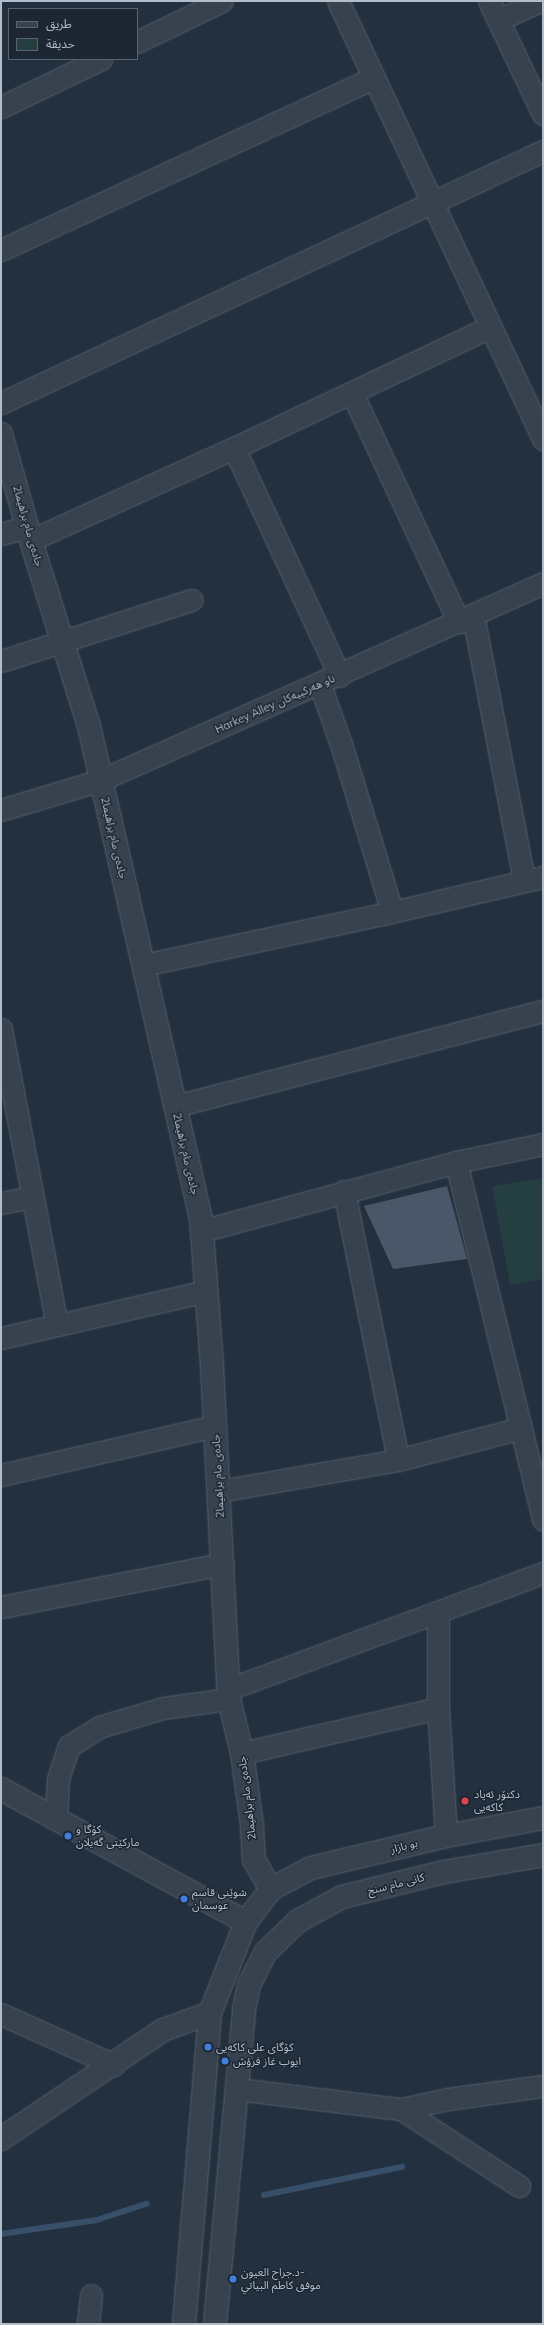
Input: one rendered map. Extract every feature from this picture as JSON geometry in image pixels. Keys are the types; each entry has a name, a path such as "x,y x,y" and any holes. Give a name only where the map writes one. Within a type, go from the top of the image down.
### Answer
{"street":[{"path":"138,42 222,1"},
{"path":"338,1 543,438"},
{"path":"489,1 543,114"},
{"path":"498,20 540,1"},
{"path":"1,107 99,60"},
{"path":"1,250 374,78"},
{"path":"1,403 432,204 543,151"},
{"path":"1,534 29,533 234,448 490,327"},
{"path":"143,965 392,912 534,879 466,618 352,393"},
{"name":"جادەی مام براهیما2","path":"1,434 29,533 89,726 175,1106 201,1231 215,1426 229,1694 242,1753 252,1825 254,1860 271,1889"},
{"path":"234,448 340,676"},
{"name":"Harkey Alley ناو هەركييەكان","path":"1,810 101,780 340,676 543,583"},
{"path":"1,661 191,600"},
{"path":"320,684 340,741 392,912"},
{"path":"175,1106 543,1012"},
{"path":"1,1030 4,1067 32,1196 57,1325"},
{"path":"201,1231 344,1191 456,1162 543,1144"},
{"path":"456,1162 521,1428 535,1453 543,1520"},
{"path":"344,1191 398,1460"},
{"path":"1,1203 32,1196"},
{"path":"1,1338 206,1291"},
{"path":"1,1475 215,1426"},
{"path":"218,1492 398,1460 521,1428"},
{"path":"1,1607 223,1564"},
{"path":"56,1819 58,1779 69,1746 106,1725 163,1708 229,1694 543,1573"},
{"path":"438,1613 438,1708 446,1836"},
{"path":"242,1753 438,1708"},
{"path":"1,1789 246,1922"},
{"name":"بو بازار","path":"271,1889 311,1868 446,1836 543,1818"},
{"name":"کانی مام سنج","path":"237,2089 248,1991 266,1952 298,1921 342,1897 444,1872 543,1855"},
{"path":"184,2324 210,2013 246,1922 271,1889"},
{"path":"5,2131 114,2065 164,2030 210,2013"},
{"path":"1,2014 114,2065"},
{"path":"215,2324 237,2089 401,2109 464,2097 543,2086"},
{"path":"401,2109 519,2186"},
{"path":"88,2324 91,2295"}],"green space":[{"path":"543,1178 543,1279 510,1285 492,1186"}],"building":[{"path":"447,1186 467,1259 393,1269 364,1206"}],"waterway":[{"path":"264,2195 402,2167"},
{"path":"1,2234 97,2220 146,2204"}],"place":[{"name":"دکتۆر ئەیاد کاکەیی","path":"465,1801"},
{"name":"کۆگا و مارکێتی گەیلان","path":"68,1836"},
{"name":"شوێنی قاسم عوسمان","path":"184,1899"},
{"name":"کۆگای علی کاکەیی","path":"208,2047"},
{"name":"ايوب غاز فرؤش","path":"225,2061"},
{"name":"د.جراح العيون- موفق كاطم البياتي","path":"233,2279"}]}
